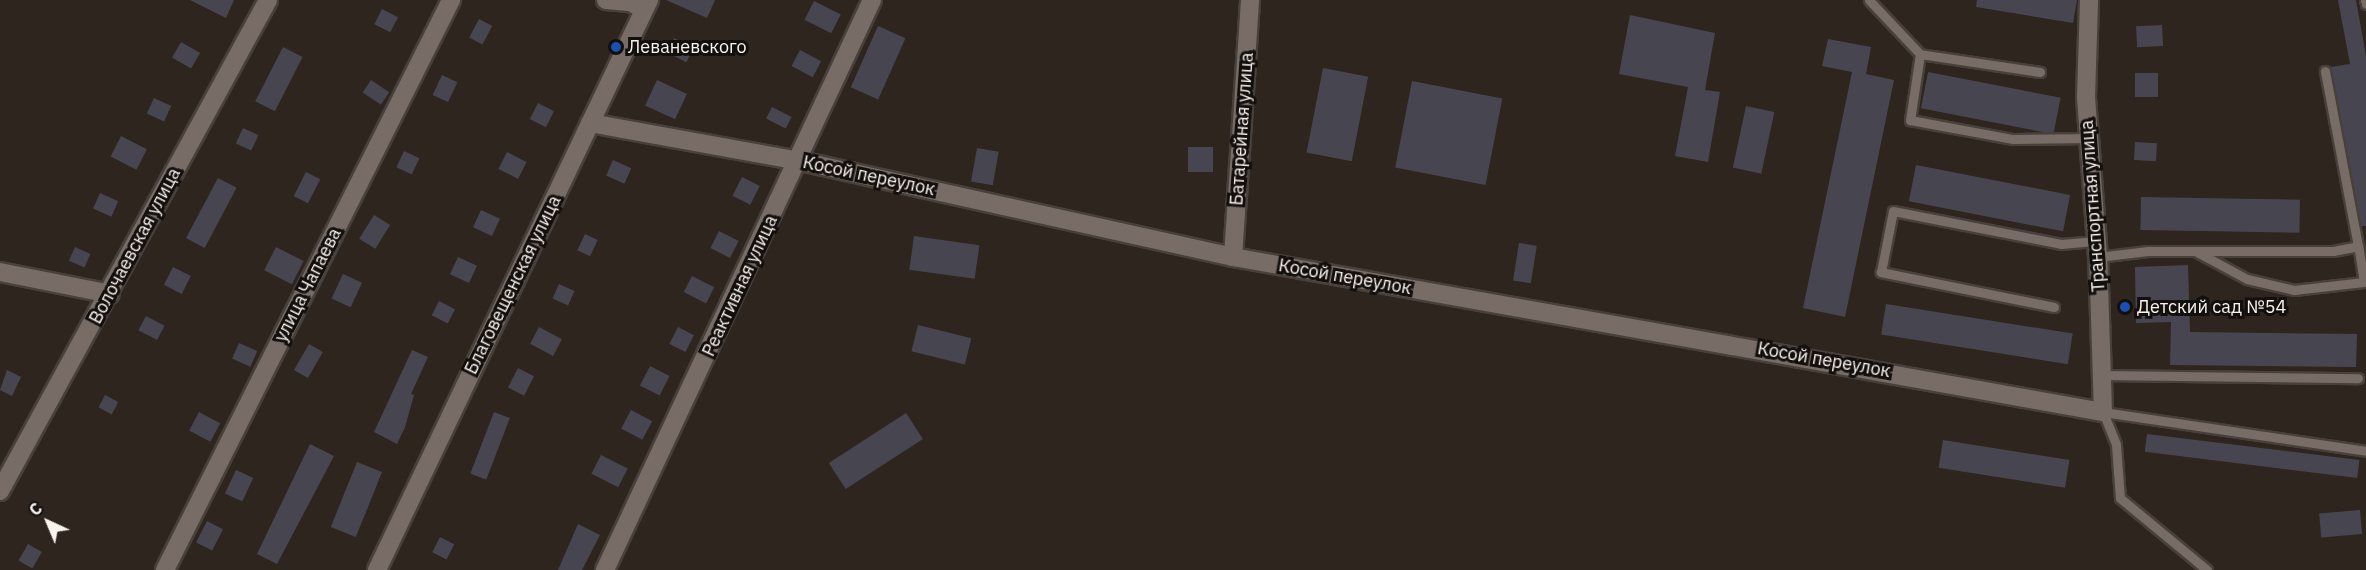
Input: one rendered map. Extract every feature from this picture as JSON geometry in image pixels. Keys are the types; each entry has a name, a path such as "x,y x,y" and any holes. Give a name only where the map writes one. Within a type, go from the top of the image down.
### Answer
{"street":[{"name":"Волочаевская улица","path":"0,491 110,294 268,0"},
{"name":"улица Чапаева","path":"165,570 451,0"},
{"path":"606,0 646,5"},
{"name":"Реактивная улица","path":"605,570 800,160 872,0"},
{"name":"Батарейная улица","path":"1233,257 1250,0"},
{"name":"Транспортная улица","path":"2089,0 2086,97 2097,249 2103,412"},
{"name":"Благовещенская улица","path":"377,570 646,5"},
{"name":"Косой переулок","path":"590,123 800,160 1233,257 2103,412"},
{"path":"0,272 110,294"}],"lane":[{"path":"1869,0 1920,54 2040,72"},
{"path":"1920,54 1910,120 2013,139 2089,138"},
{"path":"2195,250 2247,279 2294,290 2364,282 2325,71"},
{"path":"2054,308 1881,272 1893,211 2097,249 2333,251 2358,246"},
{"path":"2101,375 2358,378"},
{"path":"2207,570 2120,498 2116,445 2103,412 2366,451"}],"building":[{"path":"190,0 234,0 226,18"},
{"path":"666,0 715,0 707,18"},
{"path":"1977,0 2077,0 2073,23 1976,7"},
{"path":"2338,0 2356,0 2366,56 2366,226 2361,226 2331,67 2350,64"},
{"path":"814,1 841,15 831,33 804,20"},
{"path":"382,9 398,17 390,32 374,24"},
{"path":"1630,15 1715,33 1705,90 1720,92 1708,162 1675,156 1688,87 1619,74"},
{"path":"479,19 492,26 482,45 469,38"},
{"path":"2162,25 2163,46 2137,47 2136,26"},
{"path":"878,26 905,38 878,99 851,87"},
{"path":"674,38 694,48 686,62 667,52"},
{"path":"1828,39 1871,47 1866,74 1894,80 1845,317 1803,308 1852,72 1822,66"},
{"path":"181,42 200,53 191,69 172,58"},
{"path":"283,47 303,57 275,111 255,101"},
{"path":"800,50 821,61 813,77 792,66"},
{"path":"1323,68 1368,77 1352,161 1307,152"},
{"path":"1928,72 2061,98 2053,134 1921,108"},
{"path":"2135,73 2158,73 2158,97 2135,97"},
{"path":"442,75 457,82 448,102 433,95"},
{"path":"371,80 389,92 381,105 363,92"},
{"path":"657,80 687,94 675,119 645,105"},
{"path":"1412,81 1502,99 1486,185 1395,167"},
{"path":"154,98 171,106 164,121 147,113"},
{"path":"538,103 554,111 546,127 530,119"},
{"path":"1746,106 1774,112 1761,174 1733,168"},
{"path":"772,107 792,117 786,129 766,119"},
{"path":"243,128 258,135 251,151 236,143"},
{"path":"121,136 147,149 136,170 111,156"},
{"path":"2135,142 2157,143 2156,161 2134,160"},
{"path":"1188,147 1213,147 1213,172 1188,172"},
{"path":"977,148 999,152 993,185 971,181"},
{"path":"404,151 419,158 412,174 396,167"},
{"path":"507,152 527,162 518,179 498,169"},
{"path":"613,160 631,168 624,184 606,176"},
{"path":"1916,165 2070,195 2063,231 1909,201"},
{"path":"306,172 320,179 308,203 294,196"},
{"path":"742,177 760,186 750,205 732,196"},
{"path":"218,178 237,188 205,248 186,238"},
{"path":"100,193 118,201 111,217 93,209"},
{"path":"2141,197 2300,200 2299,233 2140,230"},
{"path":"481,210 500,219 492,236 473,227"},
{"path":"374,215 390,225 375,249 359,239"},
{"path":"719,231 739,241 730,258 710,248"},
{"path":"585,234 598,240 590,256 577,250"},
{"path":"914,236 979,245 975,279 909,270"},
{"path":"1519,243 1537,246 1531,283 1513,281"},
{"path":"75,247 91,254 84,268 69,261"},
{"path":"276,247 304,261 292,284 264,270"},
{"path":"458,257 477,266 469,283 450,274"},
{"path":"2188,265 2190,332 2357,334 2356,367 2170,365 2171,322 2136,323 2135,267"},
{"path":"173,267 191,276 182,294 164,285"},
{"path":"343,274 362,283 351,307 332,298"},
{"path":"692,276 714,287 706,303 684,292"},
{"path":"559,284 575,291 568,306 552,299"},
{"path":"439,301 455,309 448,323 432,315"},
{"path":"1886,304 2073,334 2068,364 1881,335"},
{"path":"146,316 165,326 157,340 138,330"},
{"path":"918,325 971,338 965,365 911,351"},
{"path":"539,327 562,339 553,356 530,344"},
{"path":"678,327 694,335 685,352 669,344"},
{"path":"239,343 257,351 250,367 232,359"},
{"path":"309,344 323,352 308,378 294,370"},
{"path":"412,350 428,357 411,394 414,395 405,427 397,444 374,432"},
{"path":"650,366 670,376 660,396 640,386"},
{"path":"518,368 534,376 524,396 508,388"},
{"path":"7,370 21,377 12,396 0,390"},
{"path":"105,395 118,402 112,414 98,407"},
{"path":"631,410 652,421 642,440 621,429"},
{"path":"199,412 220,423 210,442 189,431"},
{"path":"494,412 510,418 486,480 470,474"},
{"path":"906,413 923,439 846,489 829,463"},
{"path":"2147,434 2359,460 2357,478 2145,452"},
{"path":"1943,440 2069,460 2065,488 1939,468"},
{"path":"310,444 334,456 277,564 257,554"},
{"path":"601,455 628,469 618,487 591,474"},
{"path":"357,462 382,472 356,537 331,527"},
{"path":"236,470 253,478 242,502 225,494"},
{"path":"2360,510 2362,534 2321,537 2319,514"},
{"path":"207,521 223,529 212,551 196,542"},
{"path":"578,524 600,535 582,570 558,570"},
{"path":"440,537 454,544 447,559 432,552"},
{"path":"28,544 42,552 32,568 18,560"}],"place":[{"name":"Леваневского","path":"616,47"},
{"name":"Детский сад №54","path":"2125,307"}]}
